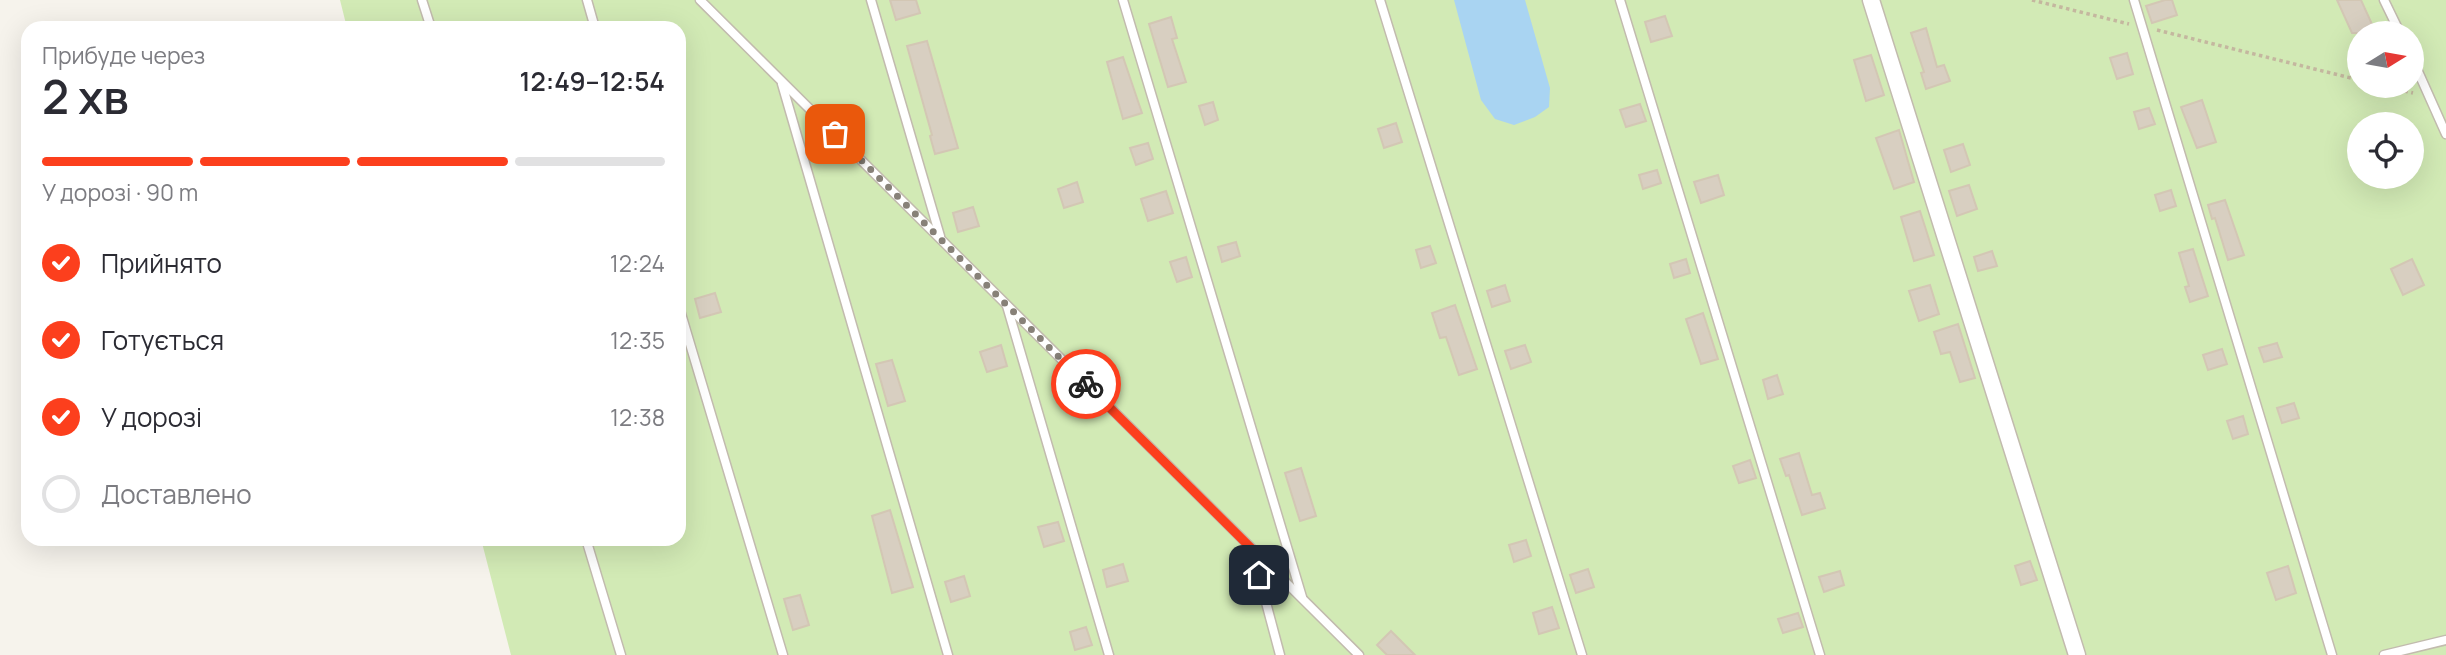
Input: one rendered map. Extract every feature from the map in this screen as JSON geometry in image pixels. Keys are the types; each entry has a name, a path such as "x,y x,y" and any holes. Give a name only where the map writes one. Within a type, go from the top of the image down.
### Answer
{"street":[{"path":"1871,0 2077,655"}],"lane":[{"path":"422,0 429,21"},
{"path":"587,0 594,21"},
{"path":"700,0 1359,655"},
{"path":"871,0 941,239"},
{"path":"1123,0 1303,600"},
{"path":"1380,0 1582,655"},
{"path":"1620,0 1820,655"},
{"path":"2134,0 2332,655"},
{"path":"2384,0 2394,21"},
{"path":"782,81 948,655"},
{"path":"2424,85 2446,134"},
{"path":"1006,304 1109,655"},
{"path":"686,330 783,655"},
{"path":"588,546 621,655"},
{"path":"1251,548 1280,655"},
{"path":"2384,655 2446,640"}],"path":[{"path":"2032,0 2347,77"}],"green space":[{"path":"340,0 2446,0 2446,655 511,655 483,546 686,546 686,21 345,21"}],"water":[{"path":"1454,0 1525,0 1550,88 1549,107 1535,117 1514,125 1495,119 1481,100"}],"building":[{"path":"890,0 916,0 920,13 896,20"},
{"path":"2172,0 2177,15 2152,23 2146,6"},
{"path":"2337,0 2361,0 2371,21 2347,22"},
{"path":"1665,16 1672,36 1651,42 1645,22"},
{"path":"1171,17 1177,38 1172,39 1186,82 1168,87 1149,24"},
{"path":"1926,28 1937,67 1944,65 1950,81 1926,89 1921,73 1924,72 1911,33"},
{"path":"927,41 958,148 935,154 907,46"},
{"path":"2127,53 2133,74 2117,79 2110,58"},
{"path":"1871,55 1884,95 1866,101 1854,60"},
{"path":"1123,57 1142,113 1123,119 1107,62"},
{"path":"2202,100 2216,142 2197,148 2181,107"},
{"path":"1213,102 1218,120 1205,125 1199,106"},
{"path":"1640,104 1646,121 1626,127 1620,110"},
{"path":"2149,108 2155,124 2139,129 2134,112"},
{"path":"1396,123 1402,142 1384,148 1378,129"},
{"path":"1899,130 1914,182 1894,189 1876,138"},
{"path":"1148,143 1153,159 1136,165 1130,148"},
{"path":"1963,144 1970,165 1951,172 1944,150"},
{"path":"1657,170 1661,183 1643,189 1639,175"},
{"path":"1718,175 1724,195 1701,203 1694,182"},
{"path":"1077,182 1083,202 1064,208 1058,189"},
{"path":"1969,185 1977,209 1957,216 1949,191"},
{"path":"2171,190 2176,206 2160,211 2155,195"},
{"path":"1166,191 1173,213 1148,221 1141,199"},
{"path":"2225,200 2244,255 2228,260 2215,218 2212,219 2208,205"},
{"path":"973,207 979,226 958,232 953,213"},
{"path":"1920,211 1934,255 1914,261 1901,217"},
{"path":"1236,242 1240,256 1222,262 1218,247"},
{"path":"1430,246 1436,263 1421,268 1416,250"},
{"path":"2193,249 2208,296 2190,302 2185,287 2189,286 2179,253"},
{"path":"1992,251 1997,266 1978,271 1974,257"},
{"path":"1186,257 1192,277 1177,282 1170,262"},
{"path":"1686,259 1690,273 1674,278 1670,264"},
{"path":"2412,259 2424,285 2403,295 2391,269"},
{"path":"1505,285 1510,301 1492,307 1487,291"},
{"path":"1930,285 1939,314 1919,321 1909,291"},
{"path":"715,293 721,312 700,318 695,299"},
{"path":"1455,305 1477,369 1459,375 1446,337 1440,338 1432,313"},
{"path":"1703,313 1718,359 1701,364 1686,319"},
{"path":"1958,324 1975,378 1960,382 1950,352 1941,354 1934,332"},
{"path":"2277,343 2282,357 2264,362 2259,348"},
{"path":"1001,345 1007,366 987,372 980,352"},
{"path":"1525,345 1531,362 1511,369 1505,351"},
{"path":"2222,349 2227,364 2208,370 2203,355"},
{"path":"892,360 905,401 888,406 876,364"},
{"path":"1777,375 1783,394 1768,399 1763,380"},
{"path":"2294,403 2299,418 2282,423 2277,408"},
{"path":"2243,416 2248,434 2233,439 2227,421"},
{"path":"1799,453 1812,495 1820,493 1825,508 1802,515 1789,475 1786,476 1780,459"},
{"path":"1750,460 1756,478 1739,483 1733,466"},
{"path":"1301,468 1316,516 1300,521 1285,473"},
{"path":"890,510 913,587 892,593 872,516"},
{"path":"1058,522 1064,541 1044,547 1038,527"},
{"path":"1526,540 1531,556 1514,562 1509,545"},
{"path":"2030,561 2037,580 2021,585 2015,566"},
{"path":"1123,564 1128,581 1107,587 1103,570"},
{"path":"2288,566 2296,593 2276,600 2267,573"},
{"path":"1588,569 1594,587 1576,593 1570,575"},
{"path":"1840,571 1844,585 1824,592 1819,577"},
{"path":"964,576 970,596 951,602 945,582"},
{"path":"800,595 809,625 793,630 784,599"},
{"path":"1552,607 1559,628 1539,634 1533,613"},
{"path":"1798,613 1803,627 1783,633 1778,619"},
{"path":"1086,627 1092,645 1075,650 1070,632"},
{"path":"1391,631 1415,655 1387,655 1377,645"}],"way so far":[{"path":"835,134 1086,384"}],"route":[{"path":"1086,384 1251,548 1259,575"}]}
